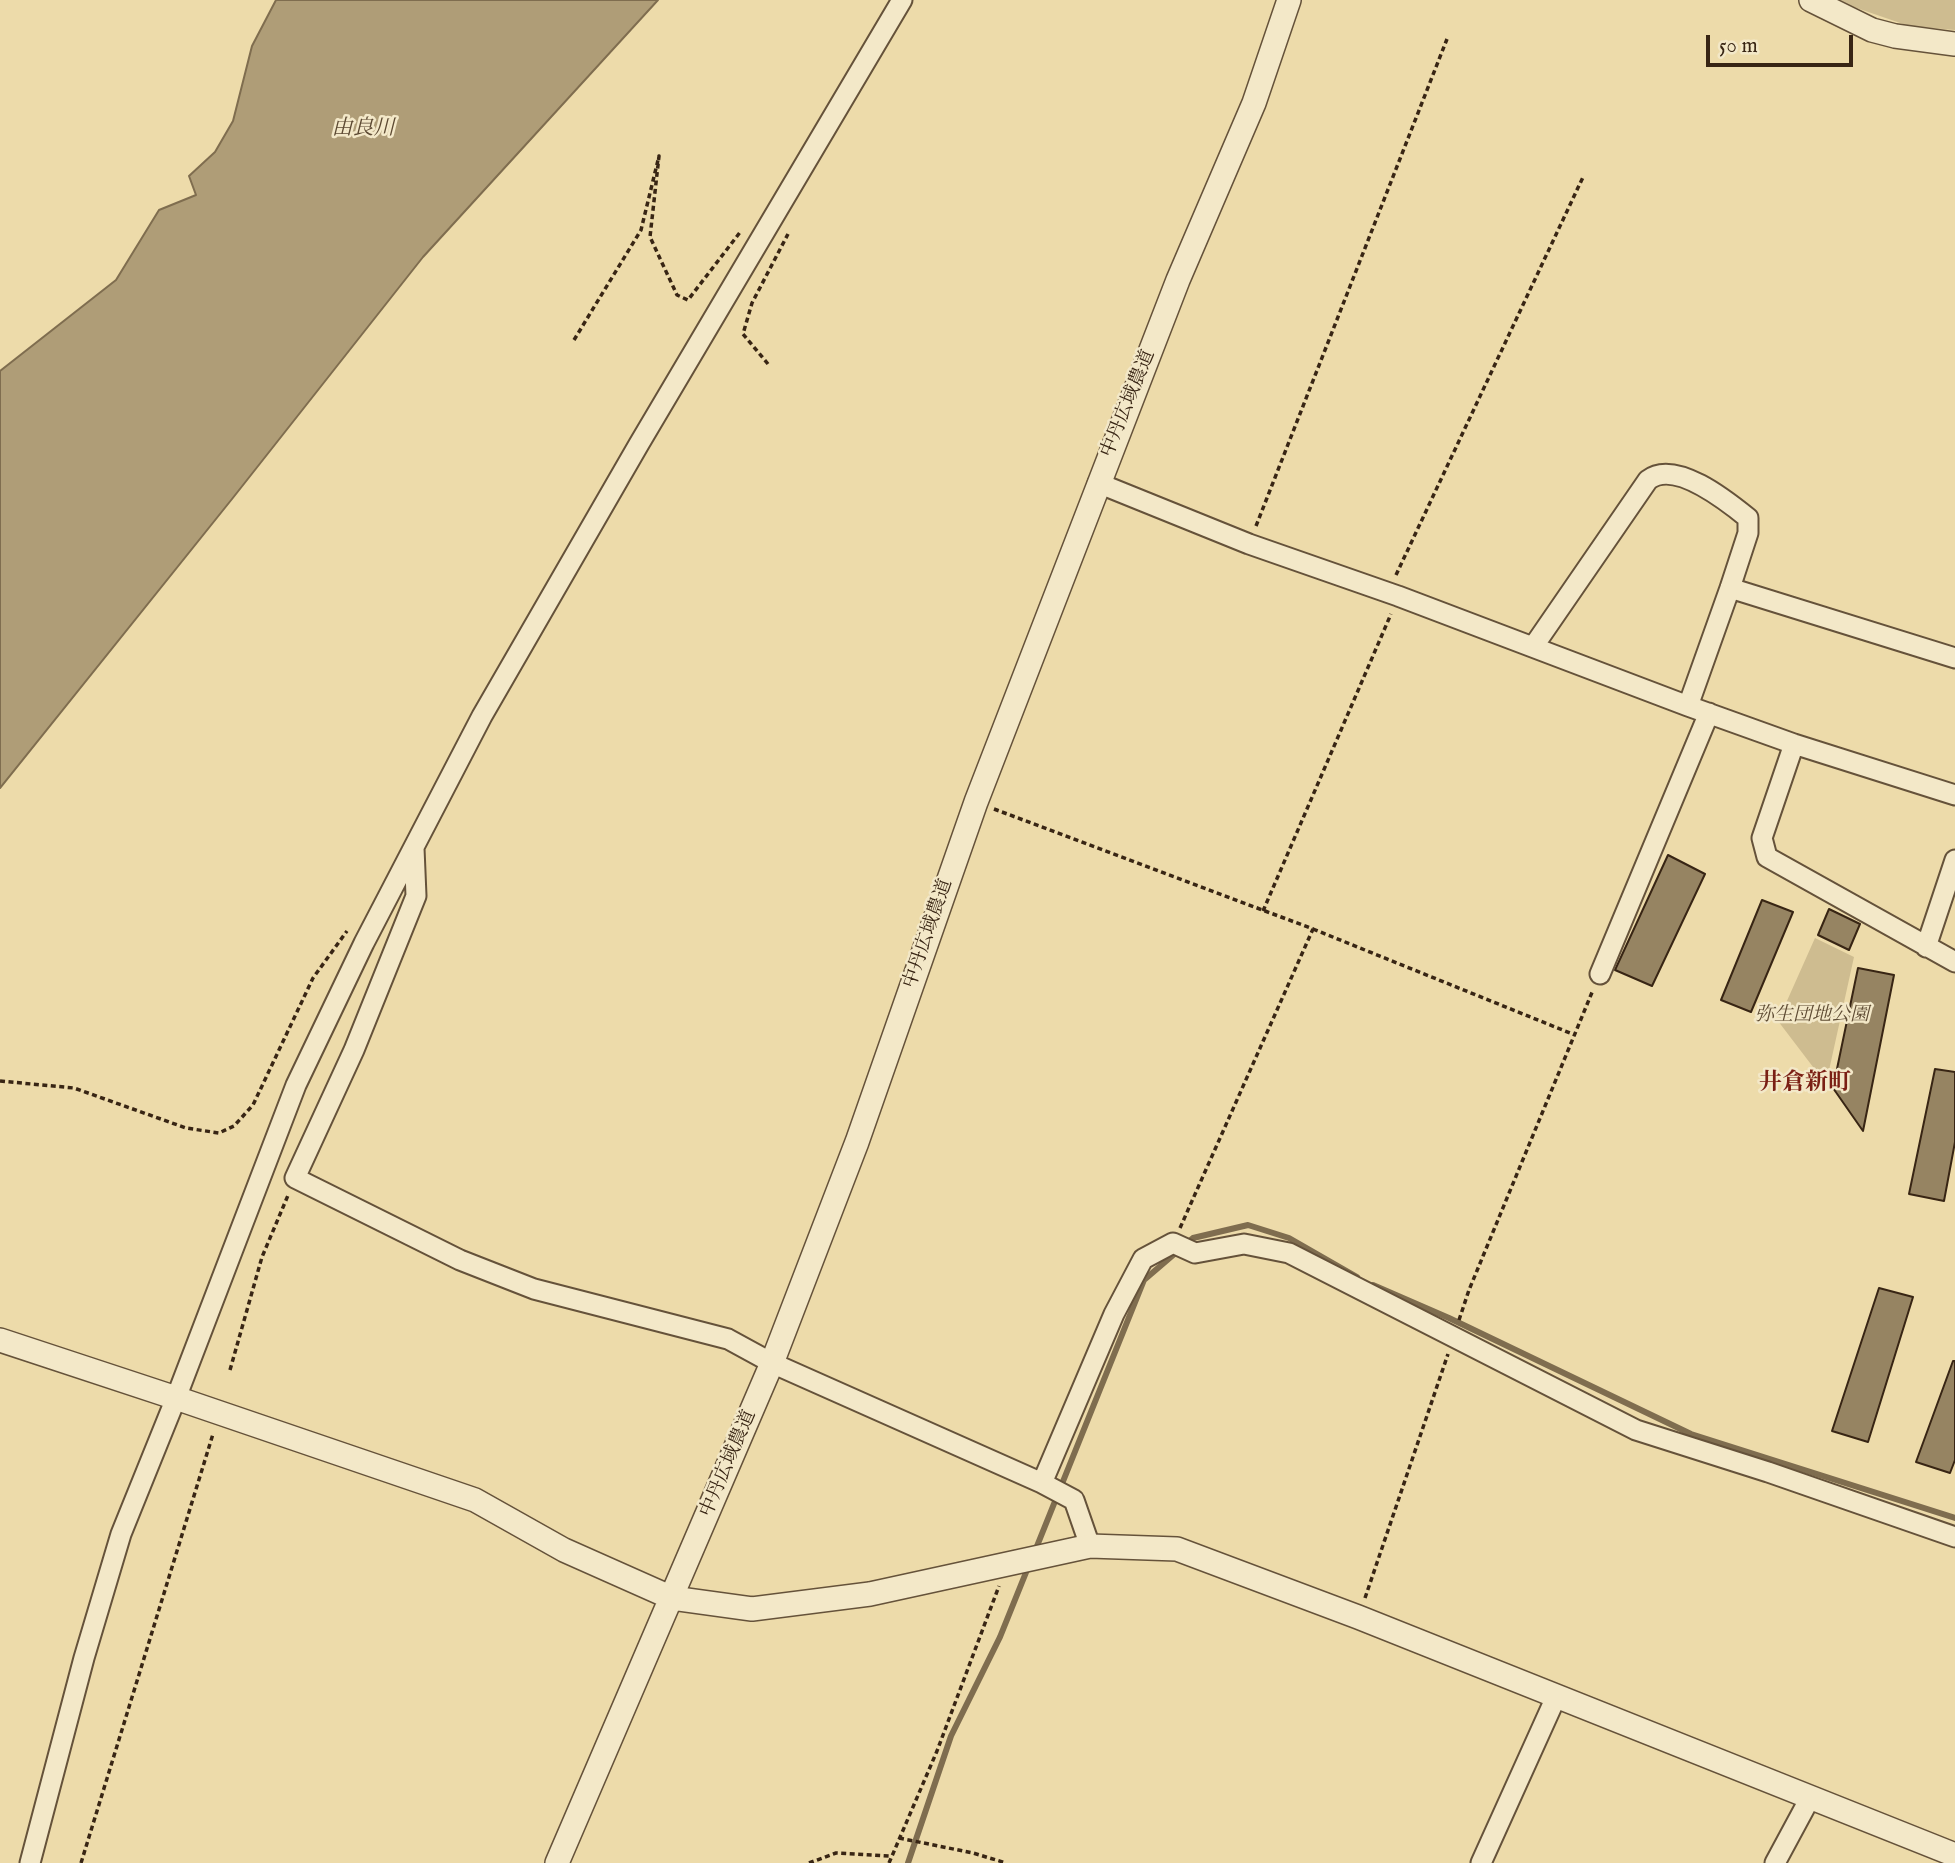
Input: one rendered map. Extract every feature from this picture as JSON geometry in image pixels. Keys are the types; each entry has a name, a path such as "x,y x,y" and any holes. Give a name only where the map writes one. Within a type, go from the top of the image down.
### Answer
{"street":[{"path":"30,1863 84,1658 121,1534 172,1396 296,1085 365,943 482,716 653,420 902,0"},
{"name":"中丹広域農道","path":"557,1863 772,1363 857,1142 976,802 1178,280 1254,103 1289,0"},
{"path":"1811,0 1872,30 1955,44"},
{"path":"1533,647 1648,480 1655,474 1667,474 1701,484 1748,518 1748,533 1688,706"},
{"path":"1098,483 1249,544 1688,706 1794,744 1955,795"},
{"path":"1730,588 1955,658"},
{"path":"1600,974 1709,713"},
{"path":"1794,744 1762,838 1767,858 1955,962"},
{"path":"414,847 416,896 354,1050 295,1178 460,1260 534,1289 728,1339 772,1363 1042,1483 1074,1500 1090,1546"},
{"path":"1926,947 1955,860"},
{"path":"1042,1483 1114,1314 1143,1259 1173,1243 1195,1253 1244,1244 1289,1252 1636,1430 1781,1476 1955,1537"},
{"path":"0,1340 475,1500 564,1550 672,1598 752,1609 870,1594 1090,1546 1177,1549 1358,1617 1952,1853"},
{"path":"1480,1863 1556,1697"},
{"path":"1775,1863 1810,1798"}],"path":[{"path":"1249,544 1447,39"},
{"path":"574,340 640,230 659,156 650,237 677,295 688,299 744,227"},
{"path":"1263,911 1393,595 1584,175"},
{"path":"768,364 743,334 752,303 788,234 790,222"},
{"path":"976,802 1313,929 1575,1035"},
{"path":"0,1081 74,1088 186,1128 219,1133 234,1126 253,1105 313,978 352,924"},
{"path":"1173,1243 1313,929"},
{"path":"1358,1617 1469,1290 1600,974"},
{"path":"230,1370 262,1257 295,1178"},
{"path":"81,1863 220,1412"},
{"path":"888,1863 937,1751 1007,1565"},
{"path":"899,1838 974,1853 1006,1863"},
{"path":"808,1863 835,1853 890,1856"}],"green space":[{"path":"1839,0 1955,0 1955,30 1909,26"},
{"name":"弥生団地公園","path":"1815,938 1854,957 1826,1084 1778,1021"}],"water":[{"name":"由良川","path":"276,0 658,0 423,257 0,788 0,371 116,280 159,210 196,195 189,176 215,152 233,121 252,46"}],"building":[{"path":"1668,855 1705,874 1652,986 1615,970"},
{"path":"1762,900 1793,912 1751,1012 1721,1000"},
{"path":"1829,909 1860,924 1849,950 1818,935"},
{"path":"1858,968 1894,975 1863,1131 1833,1088"},
{"path":"1935,1069 1955,1072 1955,1142 1944,1201 1909,1194"},
{"path":"1879,1288 1913,1297 1868,1442 1832,1431"},
{"path":"1953,1361 1955,1460 1950,1473 1916,1462"}],"waterway":[{"path":"1035,1551 1144,1280 1193,1238 1248,1225 1289,1238 1357,1277"},
{"path":"1373,1285 1449,1318 1691,1434 1955,1518"},
{"path":"908,1863 951,1736 1000,1637 1029,1565"}],"district":[{"name":"井倉新町","path":"1805,1084"}]}
